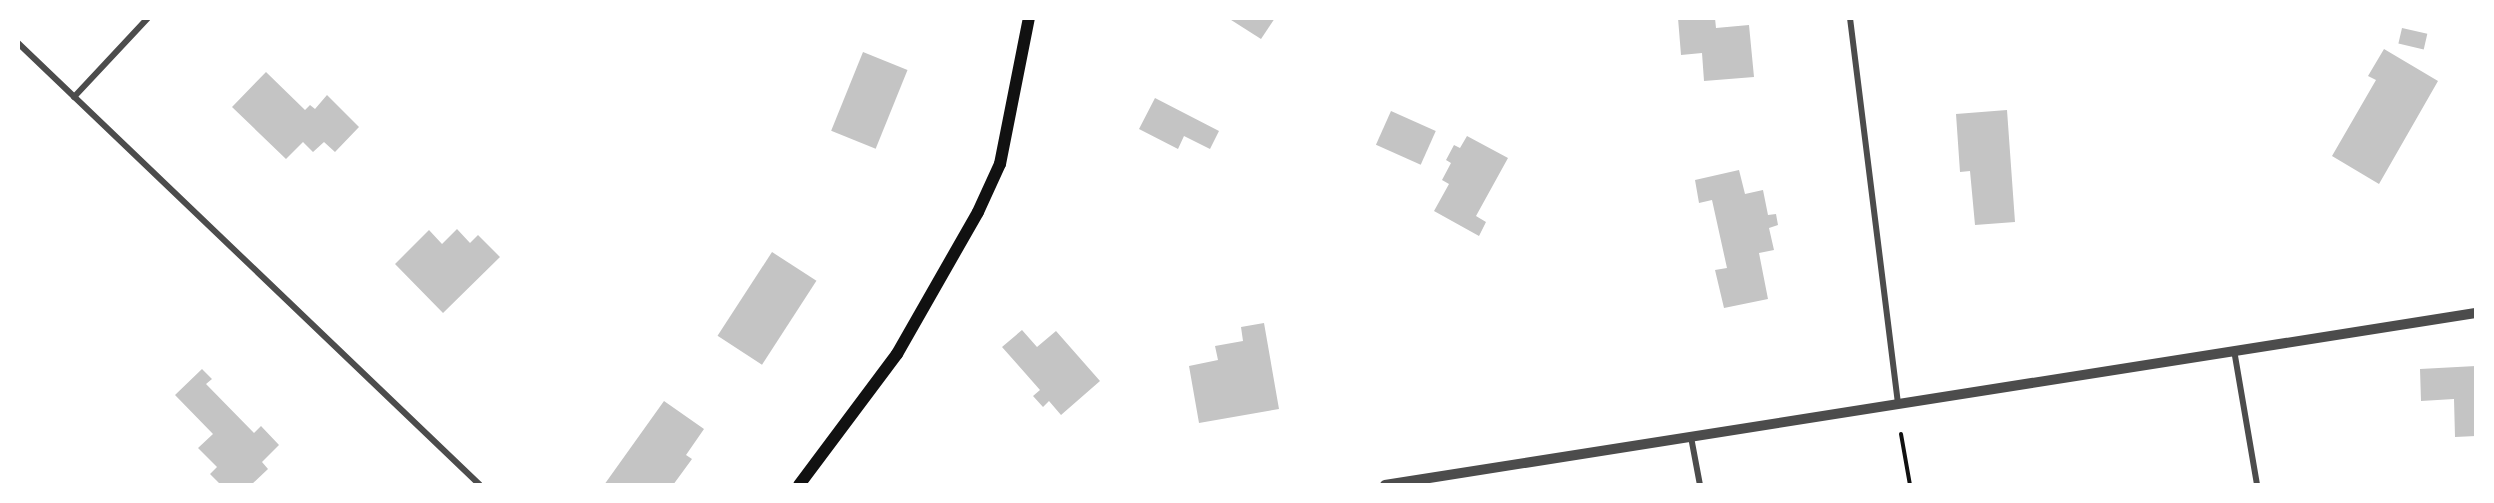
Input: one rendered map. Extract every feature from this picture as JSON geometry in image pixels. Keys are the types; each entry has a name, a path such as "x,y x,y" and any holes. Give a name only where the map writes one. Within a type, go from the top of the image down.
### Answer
{"main road":[{"path":"803,483 897,354 978,212 1000,164 1029,18"}],"street":[{"path":"74,97 148,18"},
{"path":"1850,18 1898,403"},
{"path":"18,43 480,485"},
{"path":"1385,485 2476,312"},
{"path":"2234,350 2257,485"},
{"path":"1691,437 1700,485"}],"path":[{"path":"1901,434 1910,485"}],"building":[{"path":"1228,18 1275,18 1261,39"},
{"path":"1678,18 1715,18 1716,28 1749,25 1754,77 1704,81 1702,53 1681,55"},
{"path":"2402,28 2427,34 2424,49 2398,44"},
{"path":"2384,49 2438,81 2379,184 2332,156 2376,80 2368,76"},
{"path":"863,52 908,70 876,149 831,131"},
{"path":"266,72 305,110 310,105 315,109 327,95 359,127 335,152 324,142 313,152 303,142 286,159 232,107"},
{"path":"1155,98 1219,131 1210,149 1184,136 1178,149 1139,129"},
{"path":"2007,110 2015,222 1975,225 1970,171 1960,172 1956,114"},
{"path":"1391,111 1436,131 1421,165 1376,145"},
{"path":"1467,136 1508,158 1476,216 1486,222 1479,236 1434,211 1449,184 1442,180 1451,163 1446,160 1454,145 1460,148"},
{"path":"1739,170 1745,194 1763,190 1768,215 1776,214 1778,225 1769,228 1774,250 1759,253 1768,299 1724,308 1715,270 1727,268 1712,200 1699,203 1695,180"},
{"path":"457,229 470,243 478,235 500,257 443,313 395,264 429,230 442,244"},
{"path":"772,252 816,281 762,365 718,336"},
{"path":"1264,323 1279,409 1199,423 1189,366 1218,360 1215,346 1243,341 1241,327"},
{"path":"1022,330 1037,347 1056,331 1100,381 1061,415 1049,401 1043,407 1033,396 1040,390 1002,347"},
{"path":"2476,366 2476,436 2455,437 2454,399 2421,401 2420,369"},
{"path":"202,369 212,379 206,384 254,433 261,426 279,445 262,462 268,469 251,485 221,485 210,474 217,467 198,448 213,434 175,395"},
{"path":"664,401 704,429 686,455 692,459 673,485 604,485"}]}
